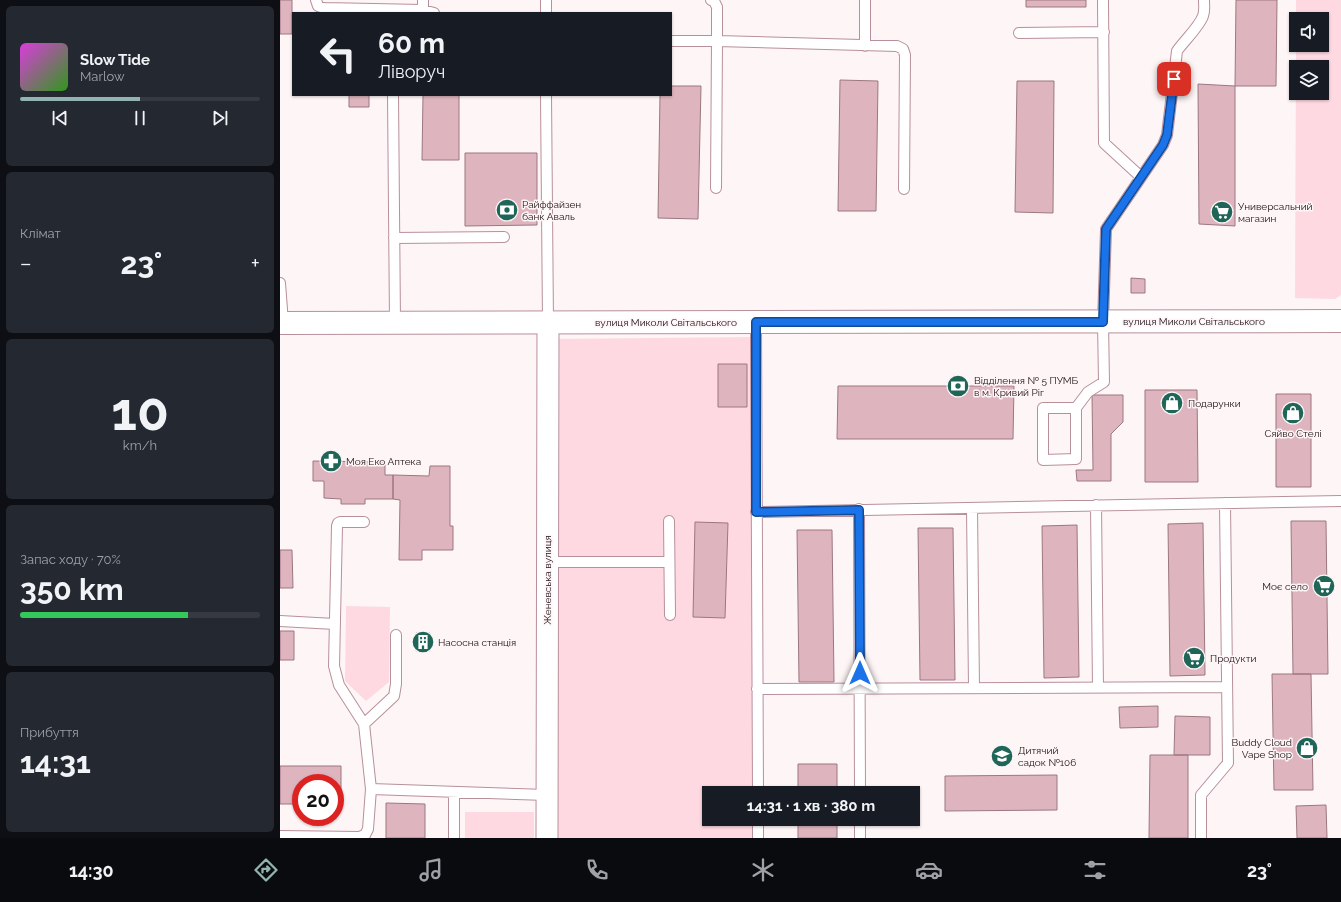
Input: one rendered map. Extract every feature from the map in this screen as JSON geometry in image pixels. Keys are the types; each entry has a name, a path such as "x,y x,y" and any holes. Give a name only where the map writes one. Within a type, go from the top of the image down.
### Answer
{"main road":[{"name":"вулиця Миколи Світальського","path":"281,323 1341,321"}],"street":[{"name":"Женевська вулиця","path":"547,838 548,323"}],"lane":[{"path":"316,0 318,6 324,8 393,11 423,5 433,12"},
{"path":"546,0 546,12"},
{"path":"711,0 714,1 717,7 716,188"},
{"path":"864,0 865,46"},
{"path":"1103,0 1104,143 1141,178"},
{"path":"1076,408 1043,408 1043,460 1076,459 1076,408 1088,392 1104,382 1103,322 1106,229 1163,145 1167,135 1177,51 1202,18 1204,11 1204,0"},
{"path":"1020,33 1104,32"},
{"path":"672,41 897,46 903,49 905,55 904,189"},
{"path":"393,96 395,323"},
{"path":"546,96 548,323"},
{"path":"394,238 504,236"},
{"path":"280,284 281,323"},
{"path":"756,322 758,786"},
{"path":"756,512 1341,501"},
{"path":"1201,838 1201,795 1228,763 1225,503"},
{"path":"1096,505 1098,688"},
{"path":"972,508 974,688"},
{"path":"859,510 860,786"},
{"path":"669,521 670,615"},
{"path":"280,836 359,837 365,835 368,829 371,789 364,724 339,685 334,666 337,526 340,522 364,522"},
{"path":"547,562 670,562"},
{"path":"280,621 335,624"},
{"path":"364,724 394,696 396,684 396,635"},
{"path":"757,689 1227,687"},
{"path":"371,789 547,795"},
{"path":"454,792 454,838"},
{"path":"758,826 758,838"},
{"path":"860,826 860,838"}],"shaded area":[{"path":"1296,0 1341,0 1341,295 1335,299 1295,298 1296,100 1329,100 1329,60 1296,60 1296,52 1329,52 1329,12 1296,12"},
{"path":"756,337 758,786 702,786 702,826 758,826 758,838 547,838 548,339"},
{"path":"346,606 390,607 389,682 366,701 345,681"},
{"path":"465,812 534,812 534,838 465,838"}],"building":[{"path":"280,0 292,0 292,34 280,34"},
{"path":"1026,0 1086,0 1086,7 1026,7"},
{"path":"1236,0 1277,0 1276,86 1235,86"},
{"path":"840,80 878,81 876,211 838,211"},
{"path":"1017,81 1054,81 1053,213 1015,212"},
{"path":"1198,84 1235,86 1235,226 1199,224"},
{"path":"672,86 701,86 698,219 658,218 660,96 672,96"},
{"path":"349,96 369,96 369,107 349,107"},
{"path":"423,96 459,96 459,160 422,160"},
{"path":"465,153 537,153 537,225 465,226"},
{"path":"1131,278 1145,279 1145,293 1131,293"},
{"path":"718,364 747,364 747,407 718,407"},
{"path":"838,386 1014,386 1013,439 837,439"},
{"path":"1145,390 1197,390 1198,482 1145,482"},
{"path":"1276,394 1311,394 1311,487 1276,487"},
{"path":"1092,395 1123,395 1123,422 1111,434 1111,481 1077,481 1076,470 1093,470"},
{"path":"313,461 385,462 385,475 393,475 393,499 365,499 365,504 341,504 341,499 324,498 324,481 313,481"},
{"path":"430,466 450,466 450,526 453,526 453,550 422,550 422,560 399,560 400,500 393,499 393,475 429,476"},
{"path":"1291,521 1326,521 1328,674 1293,674"},
{"path":"695,522 728,523 725,618 693,617"},
{"path":"1203,523 1205,675 1170,676 1168,524"},
{"path":"1077,525 1079,677 1044,678 1042,526"},
{"path":"918,528 953,528 955,680 920,680"},
{"path":"797,530 832,530 834,682 799,682"},
{"path":"280,550 292,550 293,588 280,588"},
{"path":"280,631 294,631 294,660 280,660"},
{"name":"Насосна станція","path":"416,633 430,633 430,651 416,651"},
{"path":"1272,674 1311,674 1313,790 1274,790"},
{"path":"1158,706 1158,727 1120,728 1119,707"},
{"path":"1175,716 1210,717 1210,755 1174,755"},
{"path":"1150,755 1188,755 1188,838 1149,838"},
{"path":"798,764 837,764 837,786 798,786"},
{"path":"280,766 341,766 341,774 292,774 292,804 280,804"},
{"path":"1057,775 1057,810 945,811 945,776"},
{"path":"386,803 425,804 425,838 386,838"},
{"path":"1326,805 1327,838 1297,838 1296,806"},
{"path":"798,826 837,826 837,838 798,838"}],"place":[{"name":"Райффайзен банк Аваль","path":"507,210"},
{"name":"Универсальний магазин","path":"1222,212"},
{"name":"Відділення № 5 ПУМБ в м. Кривий Ріг","path":"958,386"},
{"name":"Подарунки","path":"1172,403"},
{"name":"Сяйво Стелі","path":"1293,413"},
{"name":"Моя Еко Аптека","path":"331,461"},
{"name":"Моє село","path":"1324,586"},
{"name":"Насосна станція","path":"423,642"},
{"name":"Продукти","path":"1194,658"},
{"name":"Buddy Cloud Vape Shop","path":"1307,748"},
{"name":"Дитячий садок №106","path":"1002,756"}],"route":[{"path":"860,673 859,510 756,512 756,322 1103,322 1106,229 1163,145 1167,135 1174,79"}]}
